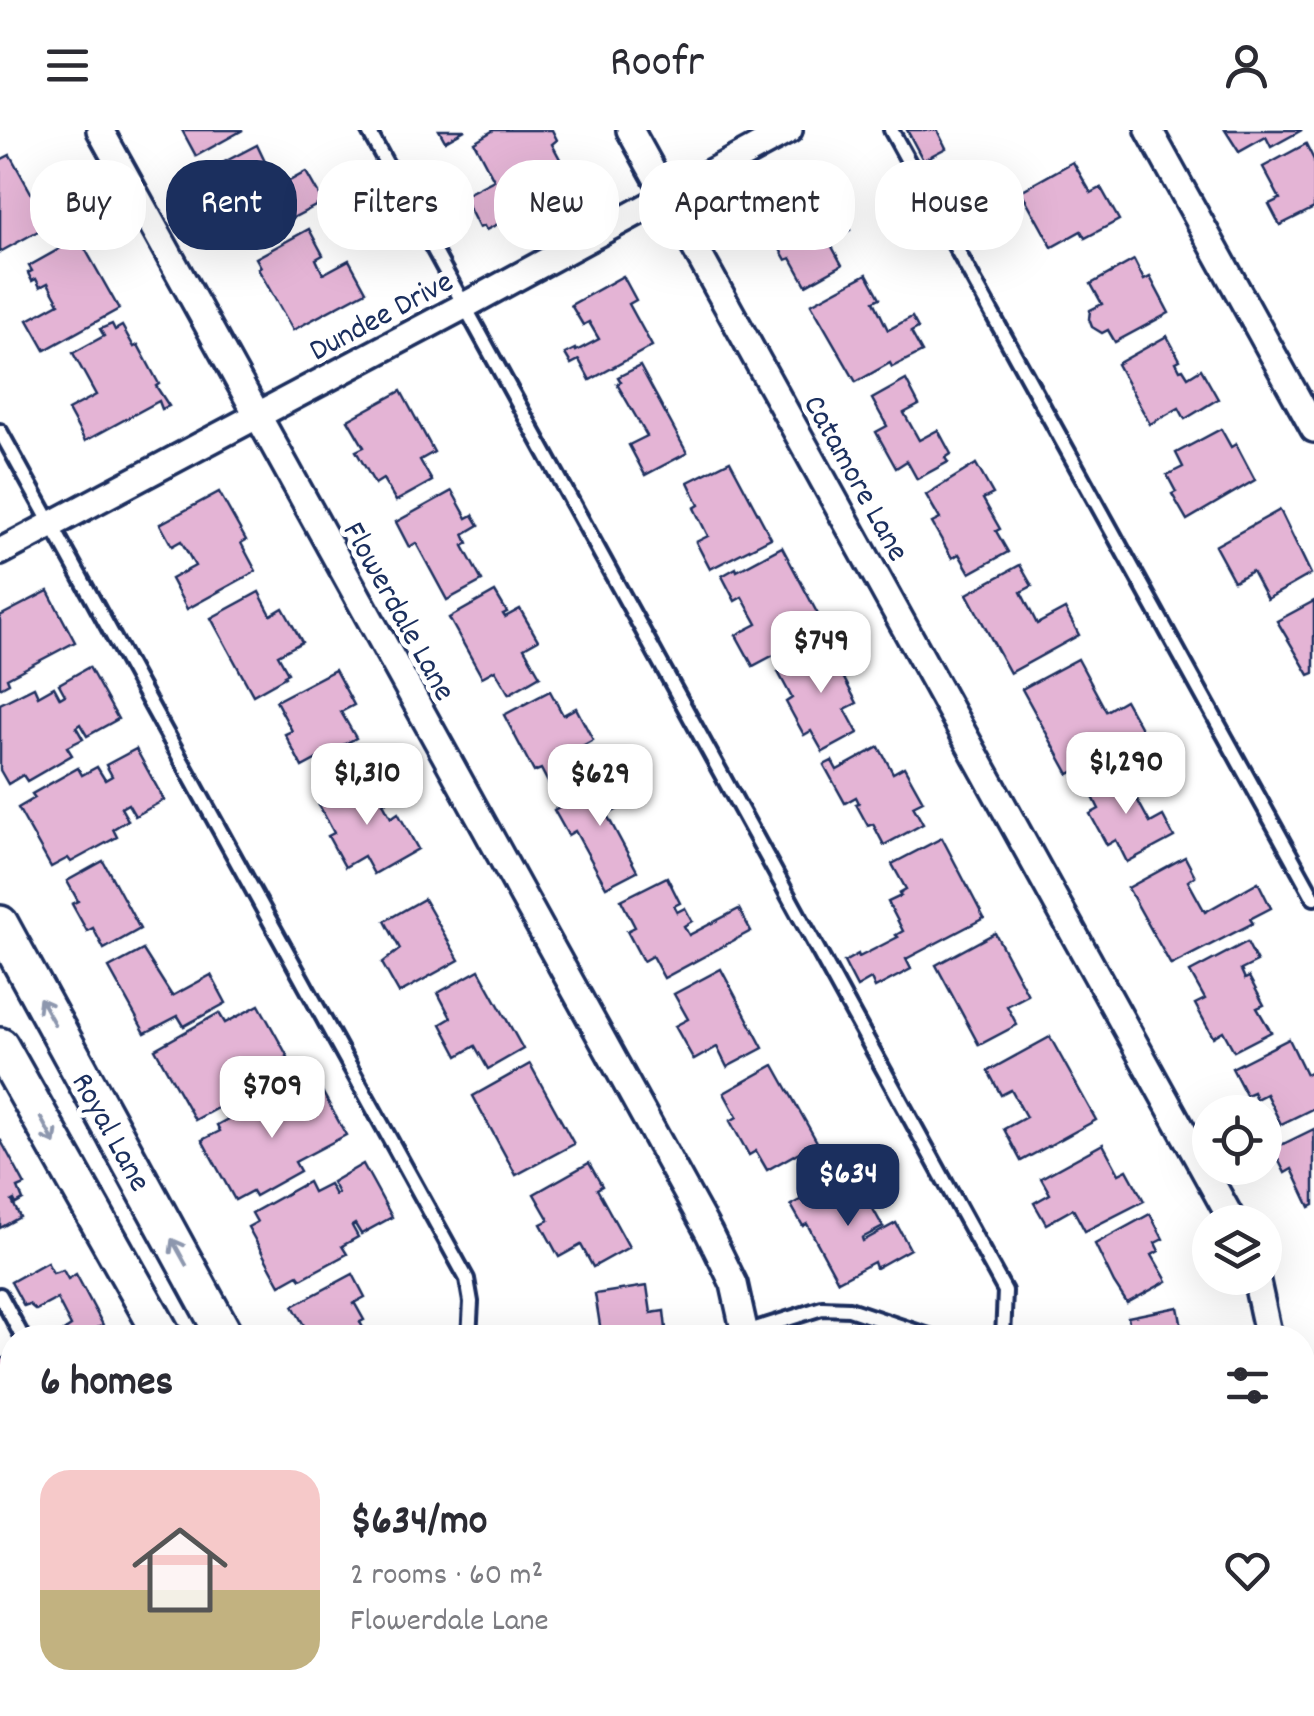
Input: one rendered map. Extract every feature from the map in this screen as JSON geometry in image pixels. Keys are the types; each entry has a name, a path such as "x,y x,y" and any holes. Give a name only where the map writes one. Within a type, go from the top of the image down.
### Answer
{"main road":[{"name":"Royal Lane","path":"5,947 219,1325"},
{"name":"Royal Lane","path":"0,1046 157,1325"}],"street":[{"name":"Flowerdale Lane","path":"100,130 709,1233 734,1284 744,1325"},
{"name":"Catamore Lane","path":"630,130 646,160"},
{"name":"Dundee Drive","path":"734,160 789,130"},
{"path":"1149,130 1314,429"},
{"name":"Dundee Drive","path":"0,552 639,212"},
{"name":"Catamore Lane","path":"695,250 1224,1205"},
{"path":"1260,1295 1266,1325"}],"lane":[{"path":"368,130 1005,1291 1004,1325"},
{"path":"890,130 1314,898"},
{"path":"0,431 467,1279 470,1325"},
{"path":"0,1295 17,1325"},
{"path":"774,1325 822,1308 849,1309 896,1325"}],"building":[{"path":"182,130 243,130 196,156"},
{"path":"439,130 465,130 445,141"},
{"path":"494,130 552,130 557,140 552,144 561,160 494,160 494,180 474,142"},
{"path":"907,130 937,130 946,148 923,160"},
{"path":"1225,130 1302,130 1271,147 1266,137 1239,152"},
{"path":"1306,144 1314,160 1314,208 1280,225 1269,204 1280,199 1263,167"},
{"path":"257,145 264,160 228,160"},
{"path":"10,155 30,191 30,235 0,252 0,160"},
{"path":"1073,162 1091,193 1101,188 1119,220 1085,238 1081,231 1052,247 1024,196 1024,189"},
{"path":"306,172 317,191 317,205 297,216 297,177"},
{"path":"494,180 494,226 486,230 484,226 479,228 474,218 474,190"},
{"path":"309,229 323,255 316,259 323,274 349,260 366,291 293,330 258,269 261,267 256,258 271,250 297,250 297,236"},
{"path":"58,250 86,250 119,309 45,350 28,320 59,303 48,283 40,287 36,279 32,281 29,266"},
{"path":"780,250 834,250 842,265 806,285 791,258 786,260"},
{"path":"1134,260 1144,280 1150,277 1169,313 1115,342 1108,330 1102,333 1092,327 1090,310 1102,304 1091,284"},
{"path":"867,274 880,298 874,301 888,330 912,317 918,328 911,332 922,352 892,367 890,363 856,382 811,304"},
{"path":"623,276 636,300 629,304 652,346 590,380 579,360 571,364 565,354 599,339 589,322 583,325 571,305"},
{"path":"112,324 115,330 122,326 134,347 138,345 169,406 162,409 159,401 85,441 68,410 96,395 73,353 104,336 100,329"},
{"path":"1167,336 1180,360 1176,362 1180,370 1188,377 1201,369 1218,399 1185,419 1179,408 1150,424 1117,364"},
{"path":"640,366 687,453 645,475 629,445 647,436 617,384 621,382 618,377"},
{"path":"906,380 919,405 904,413 919,440 938,430 951,454 945,458 948,462 917,479 907,461 896,468 876,432 887,426 872,399"},
{"path":"401,391 434,452 420,460 432,481 396,501 383,479 375,484 356,451 364,447 348,420"},
{"path":"1221,429 1231,447 1236,444 1255,480 1187,520 1172,494 1176,492 1167,475 1183,467 1176,453"},
{"path":"730,461 771,538 710,569 696,542 708,536 694,508 699,505 688,482"},
{"path":"976,464 993,494 983,499 1008,552 970,573 959,554 952,558 932,523 940,519 926,495"},
{"path":"452,491 467,518 473,515 479,525 464,534 468,543 463,546 482,581 447,600 416,543 409,547 396,522"},
{"path":"219,492 246,540 241,543 256,571 187,609 171,579 195,566 181,541 172,546 160,524"},
{"path":"1280,510 1311,574 1267,599 1252,571 1234,581 1215,546"},
{"path":"782,547 823,624 753,666 736,635 757,624 742,597 735,601 722,576"},
{"path":"1020,565 1032,586 1021,592 1037,624 1065,609 1079,635 1010,673 967,594"},
{"path":"48,591 75,642 7,678 9,683 0,688 0,616"},
{"path":"259,592 271,615 283,608 302,642 278,655 288,673 285,677 253,695 211,618"},
{"path":"495,592 507,612 505,617 520,609 538,640 524,648 540,676 509,694 495,670 482,677 449,618"},
{"path":"1314,601 1314,673 1309,675 1277,621"},
{"path":"834,641 847,665 839,669 857,703 845,709 858,733 823,752 811,731 804,735 786,702 792,698 778,672"},
{"path":"1078,659 1106,711 1125,700 1144,734 1069,774 1022,689"},
{"path":"89,667 118,719 87,736 80,724 76,727 83,739 67,747 72,755 27,781 23,775 8,784 0,770 0,704 34,687 38,696 54,687 60,698 65,695 59,684"},
{"path":"335,670 354,705 341,712 356,738 302,767 285,734 292,731 276,701"},
{"path":"550,691 563,715 576,708 593,740 577,749 588,771 552,790 541,769 534,772 504,715"},
{"path":"879,747 893,773 904,767 923,801 913,806 923,824 884,845 873,824 868,826 856,797 845,803 824,765 832,761 837,770"},
{"path":"136,749 164,800 135,816 128,804 121,808 128,820 113,829 117,837 71,862 68,858 51,867 18,808 35,798 32,794 78,768 82,775 97,767 105,780 112,776 106,765"},
{"path":"1127,770 1137,787 1132,790 1150,823 1163,816 1174,837 1127,862 1116,840 1107,845 1090,814 1099,809 1089,789 1109,773 1112,778"},
{"path":"368,778 374,790 381,786 389,800 383,803 391,818 398,813 418,849 374,874 364,856 345,867 328,836 334,833 319,805"},
{"path":"611,778 616,787 623,783 633,801 607,815 637,871 606,887 575,831 568,835 554,810"},
{"path":"942,838 984,918 906,959 911,969 875,988 871,979 857,987 844,962 903,931 888,902 906,889 892,864"},
{"path":"1185,857 1195,876 1188,881 1205,912 1258,882 1271,908 1250,919 1253,923 1171,965 1128,888"},
{"path":"103,861 140,929 104,949 93,928 87,931 72,904 78,901 67,881"},
{"path":"667,877 680,903 674,906 677,912 685,908 692,921 684,926 689,935 739,909 751,931 664,978 652,956 643,961 627,931 635,927 621,900"},
{"path":"424,899 459,960 399,993 382,963 400,949 385,921"},
{"path":"995,933 1028,995 1007,1006 1017,1025 979,1045 936,965"},
{"path":"1247,942 1257,962 1241,970 1264,1005 1257,1008 1271,1032 1234,1051 1223,1031 1213,1037 1195,1004 1205,999 1190,972"},
{"path":"143,950 172,996 211,975 226,1003 184,1026 178,1016 145,1033 109,968"},
{"path":"721,969 763,1048 727,1067 717,1047 694,1060 675,1026 688,1019 674,994"},
{"path":"479,970 523,1049 488,1069 475,1046 458,1056 441,1024 451,1018 438,993"},
{"path":"259,1005 288,1057 257,1073 252,1062 248,1064 259,1085 195,1120 155,1049 219,1013 225,1023"},
{"path":"1050,1037 1096,1120 1021,1161 1004,1129 1026,1117 1011,1090 1001,1095 988,1071"},
{"path":"1289,1039 1306,1074 1314,1070 1314,1108 1282,1124 1282,1095 1246,1095 1232,1068"},
{"path":"530,1064 574,1144 516,1175 473,1096"},
{"path":"774,1065 817,1142 767,1170 756,1151 749,1155 730,1121 737,1117 724,1093"},
{"path":"317,1082 346,1135 295,1162 300,1171 255,1196 252,1191 235,1200 202,1140 220,1131 217,1125 261,1101 266,1110"},
{"path":"1314,1129 1314,1205 1310,1207 1292,1169 1285,1173 1282,1167 1282,1145"},
{"path":"0,1139 25,1185 18,1188 23,1200 16,1204 12,1201 20,1217 0,1228"},
{"path":"1103,1144 1119,1174 1127,1170 1144,1201 1085,1231 1073,1209 1046,1224 1034,1203 1050,1194 1041,1178"},
{"path":"589,1163 602,1186 597,1189 629,1247 593,1267 581,1245 559,1257 541,1224 549,1220 534,1194"},
{"path":"363,1164 392,1217 361,1234 355,1224 352,1226 358,1237 342,1246 347,1254 301,1279 298,1275 280,1285 248,1227 257,1222 252,1213 308,1182 313,1192 329,1184 335,1195 338,1193 332,1182"},
{"path":"844,1176 858,1200 868,1200 883,1227 862,1238 863,1241 896,1223 910,1249 876,1268 874,1262 838,1281 807,1224 803,1226 791,1205"},
{"path":"1150,1214 1163,1239 1155,1243 1159,1251 1152,1255 1167,1281 1127,1303 1095,1244"},
{"path":"47,1262 53,1273 63,1270 68,1279 76,1274 103,1325 70,1325 57,1299 36,1310 29,1304 24,1306 11,1282"},
{"path":"353,1274 365,1297 352,1304 364,1320 362,1325 304,1325 293,1306"},
{"path":"647,1286 651,1313 664,1311 666,1325 600,1325 595,1294"},
{"path":"1178,1307 1181,1325 1130,1325 1128,1317"}]}
